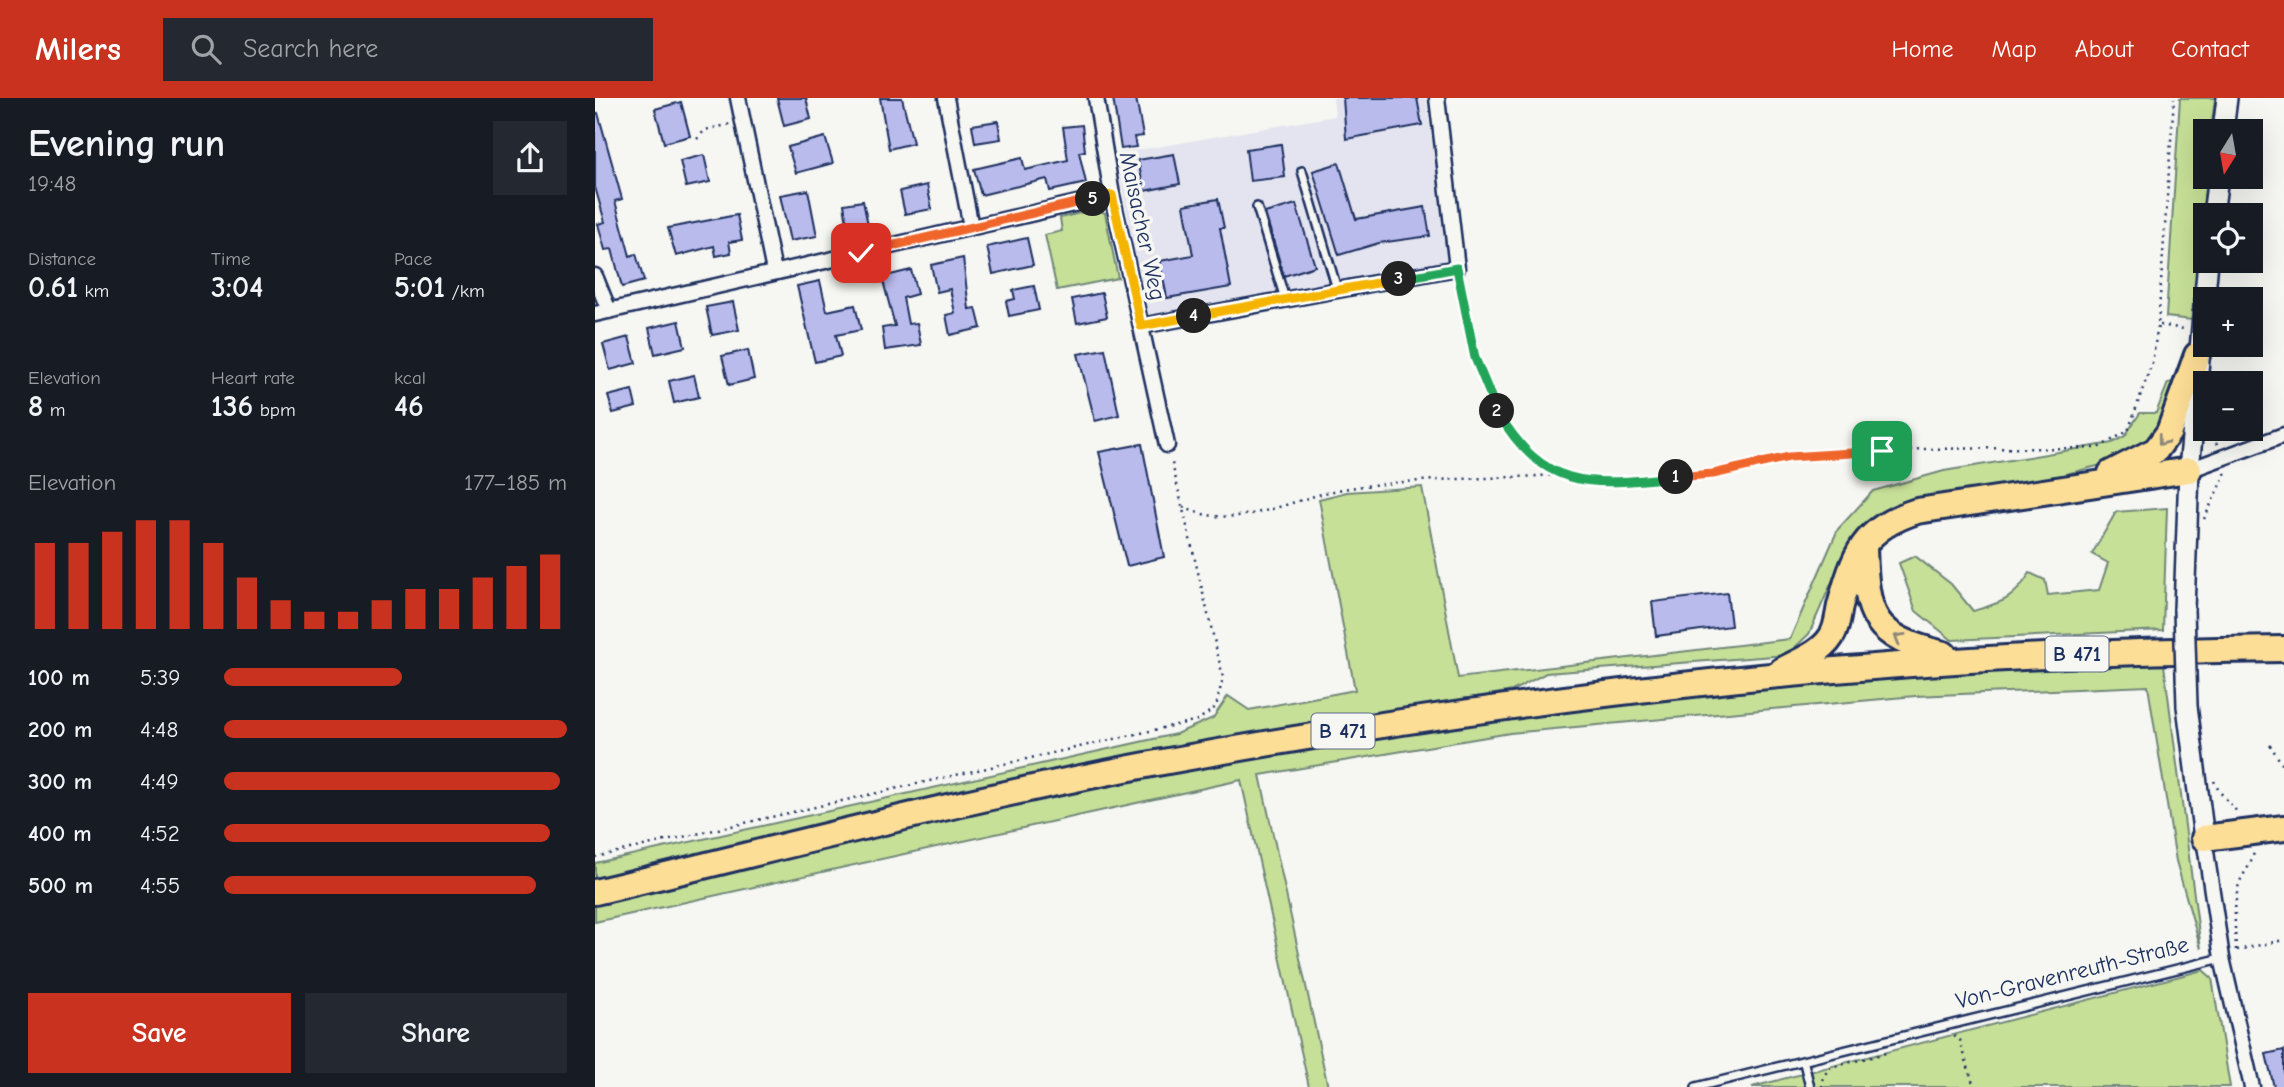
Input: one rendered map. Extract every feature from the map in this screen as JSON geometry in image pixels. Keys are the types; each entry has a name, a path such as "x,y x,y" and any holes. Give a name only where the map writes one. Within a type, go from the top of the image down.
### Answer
{"highway":[{"path":"2092,482 2156,450 2169,432 2196,357"},
{"path":"1772,675 1818,651 1832,636 1851,564 1874,531 1892,519 1917,511 2092,482 2189,470"},
{"path":"1864,543 1867,599 1877,622 1899,640 1963,659"},
{"name":"B 471","path":"595,892 1152,764 1436,715 1648,687 1963,659 2284,649"},
{"path":"2204,838 2284,828"}],"street":[{"path":"738,98 774,271"},
{"path":"946,98 971,227"},
{"name":"Maisacher Weg","path":"1096,98 1112,195 1167,445"},
{"path":"1141,326 1457,268 1437,98"},
{"path":"2224,119 2227,98"},
{"path":"595,276 602,312 1112,195"},
{"path":"2197,357 2183,610 2186,706 2222,958"},
{"path":"2189,470 2284,435"},
{"name":"Von-Gravenreuth-Straße","path":"2222,958 2252,1087"}],"lane":[{"path":"1302,172 1337,290"},
{"path":"1257,207 1285,299"},
{"name":"Von-Gravenreuth-Straße","path":"1696,1087 1804,1063 2222,958"},
{"path":"1804,1063 1810,1087"}],"path":[{"path":"1183,507 1201,516 1228,517 1276,510 1347,488 1559,475 1613,483 1713,474 1789,457 1882,451 2098,448 2128,431 2152,363 2158,325 2174,98"},
{"path":"697,139 705,130 743,122"},
{"path":"1457,268 1475,358 1493,404 1512,436 1534,459 1559,475"},
{"path":"2158,325 2193,329"},
{"path":"2200,525 2227,476 2224,457 2215,441"},
{"path":"595,857 1198,720 1216,707 1223,677 1167,445"},
{"path":"2270,745 2284,767"},
{"path":"2222,958 2236,950 2284,940"},
{"path":"1952,1035 1960,1040 1974,1087"},
{"path":"1822,1087 1822,1080 1829,1068 1892,1051"}],"shaded area":[{"path":"1333,98 1426,98 1449,264 1146,318 1116,154 1335,116"}],"green space":[{"path":"2180,98 2215,98 2212,119 2193,119 2193,189 2205,189 2203,203 2193,203 2193,273 2197,273 2195,287 2193,287 2192,320 2166,317"},
{"path":"1096,209 1105,213 1118,278 1057,290 1045,235 1062,231 1060,218"},
{"path":"2177,381 2162,433 2113,462 2062,475 1914,502 1873,519 1848,545 1809,634 1787,655 1546,673 1512,691 1150,753 768,837 595,879 595,863 1176,734 1213,718 1228,696 1249,710 1355,690 1319,499 1347,492 1422,487 1458,678 1790,639 1838,529 1873,491 1944,471 2112,443 2125,436 2140,413 2156,413 2168,383"},
{"path":"2167,508 2163,630 1952,640 1916,611 1899,563 1915,556 1951,584 1973,611 2012,595 2030,573 2045,580 2048,595 2099,590 2108,563 2092,554 2116,512"},
{"path":"2163,657 2201,949 2176,861 2148,686 1915,696 1510,733 1260,775 1328,1087 1309,1087 1241,780 595,922 595,900 772,856 1156,773 1518,711 1759,683"},
{"path":"2203,970 2212,978 2230,1087 1752,1087"}],"building":[{"path":"777,98 806,98 811,119 784,126"},
{"path":"880,98 902,98 913,143 889,149"},
{"path":"1113,98 1136,98 1143,136 1134,137 1136,147 1121,149"},
{"path":"1343,98 1417,98 1422,125 1346,139"},
{"path":"681,102 690,136 664,143 655,109"},
{"path":"598,113 622,199 615,201 630,256 636,254 644,281 622,287 612,249 605,250 598,224 605,222 595,187 595,114"},
{"path":"998,121 1001,139 975,143 972,125"},
{"path":"1082,125 1085,151 1079,152 1086,183 1050,191 1047,179 981,195 974,169 1022,158 1025,170 1068,160 1063,127"},
{"path":"825,137 833,163 796,173 788,147"},
{"path":"1281,144 1285,177 1250,181 1246,149"},
{"path":"1174,154 1180,184 1144,191 1138,160"},
{"path":"704,155 710,182 686,187 680,161"},
{"path":"1339,163 1356,219 1425,207 1430,236 1379,243 1339,255 1313,171"},
{"path":"927,185 932,209 905,214 900,191"},
{"path":"808,190 817,236 790,241 780,195"},
{"path":"1218,199 1224,228 1220,228 1231,287 1167,298 1160,261 1193,255 1184,205"},
{"path":"863,201 868,225 848,229 844,204"},
{"path":"1296,204 1315,266 1284,276 1265,213"},
{"path":"737,215 742,240 729,242 731,253 716,256 714,246 676,256 668,228"},
{"path":"1027,238 1033,265 993,274 987,247"},
{"path":"963,258 969,309 976,308 981,328 950,335 946,315 955,313 950,289 937,292 931,265"},
{"path":"911,270 917,294 903,298 908,324 917,323 921,345 885,350 882,328 895,326 882,277"},
{"path":"820,281 827,311 855,305 861,330 836,335 841,356 815,362 797,286"},
{"path":"1034,286 1039,310 1009,316 1006,301 1015,299 1013,290"},
{"path":"1102,293 1107,317 1077,323 1072,299"},
{"path":"733,302 739,330 712,335 706,307"},
{"path":"679,321 685,347 655,354 649,328"},
{"path":"629,337 636,363 610,370 603,344"},
{"path":"1105,349 1119,415 1095,421 1078,354"},
{"path":"748,350 754,379 729,385 722,356"},
{"path":"694,375 699,397 674,403 669,381"},
{"path":"632,390 636,407 613,413 608,396"},
{"path":"1142,444 1164,557 1127,566 1099,452"},
{"path":"1727,593 1731,626 1656,636 1652,602"},
{"path":"2284,1050 2284,1087 2274,1087 2266,1054"}],"route":[{"path":"861,253 1112,195 1141,326 1457,268 1475,358 1493,404 1512,436 1534,459 1559,475 1613,483 1713,474 1789,457 1882,451"}]}
